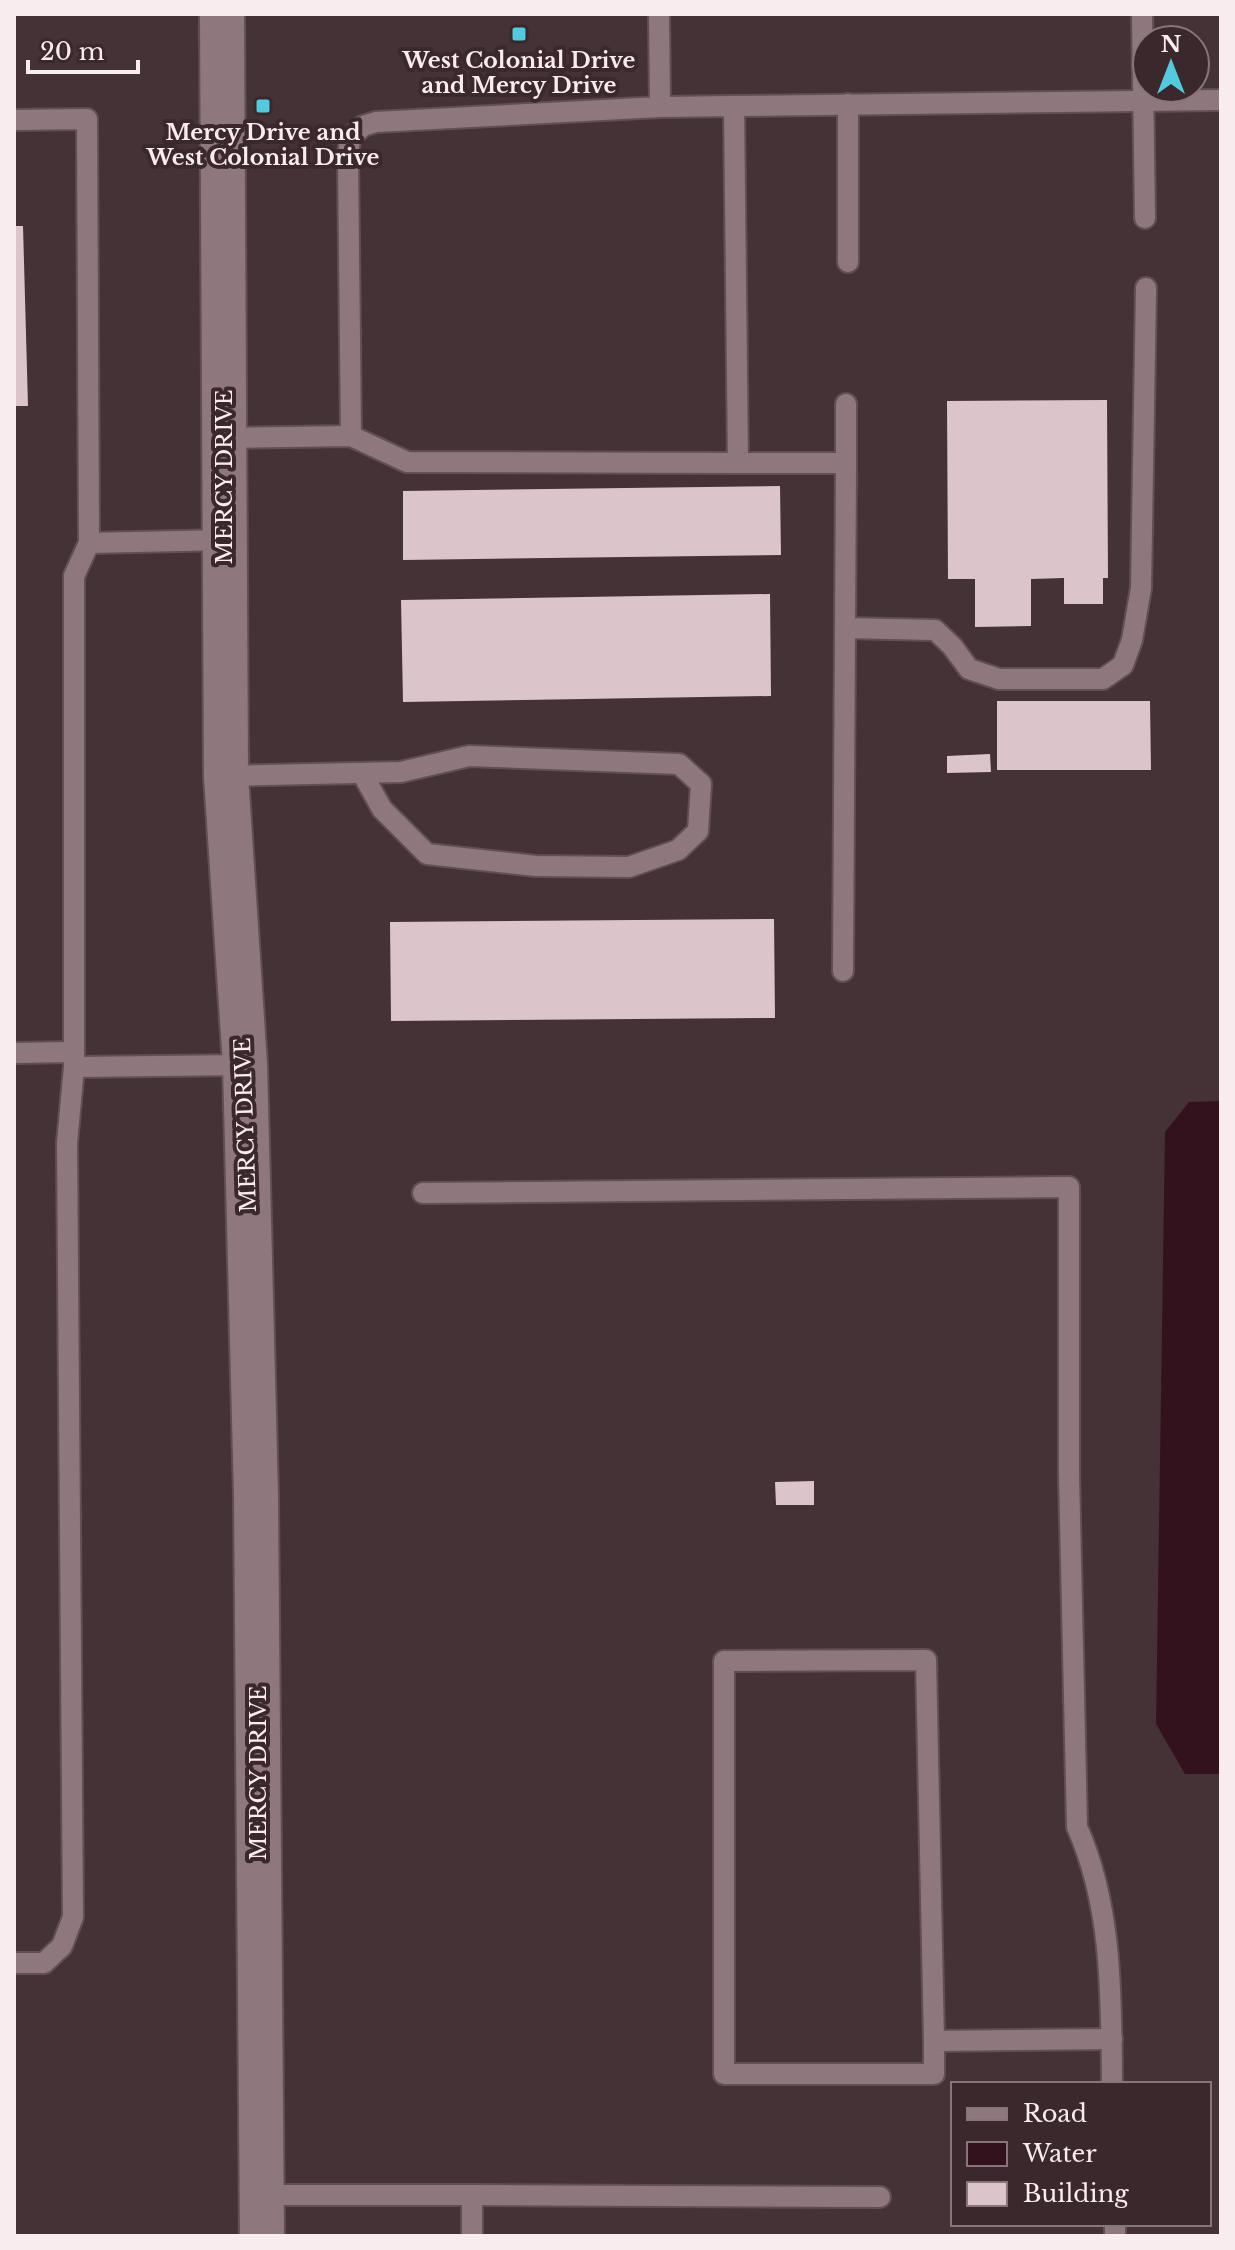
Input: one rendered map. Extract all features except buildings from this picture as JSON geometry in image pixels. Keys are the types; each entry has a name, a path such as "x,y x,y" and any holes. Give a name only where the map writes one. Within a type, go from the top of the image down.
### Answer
{"street":[{"name":"MERCY DRIVE","path":"222,14 226,776 245,1065 256,1496 262,2215"}],"lane":[{"path":"659,14 660,107"},
{"path":"351,436 348,155 350,138 363,126 376,122 660,107 1131,100"},
{"path":"848,104 848,262"},
{"path":"1143,104 1145,218"},
{"path":"734,106 738,463"},
{"path":"14,120 87,119 89,543 74,576 74,1060 67,1143 73,1917 62,1946 44,1963 14,1963"},
{"path":"845,628 935,630 969,669 999,679 1103,679 1123,665 1132,640 1141,588 1146,288"},
{"path":"843,971 846,404"},
{"path":"224,438 351,436 407,462 846,463"},
{"path":"89,543 225,540"},
{"path":"226,776 401,772 469,756 679,764 701,784 698,831 678,850 629,867 536,866 427,854 382,809 362,773"},
{"path":"14,1053 74,1060 245,1065"},
{"path":"423,1193 1069,1187 1069,1474 1077,1827 1091,1857 1111,1962 1112,2082"},
{"path":"926,1660 934,2041 934,2074 724,2074 724,1661 926,1660"},
{"path":"934,2041 1112,2039"},
{"path":"472,2195 472,2236"},
{"path":"262,2215 472,2195 880,2197"}],"water":[{"path":"1221,1101 1221,1774 1185,1774 1156,1724 1165,1132 1189,1102"}],"place":[{"name":"West Colonial Drive and Mercy Drive","path":"519,34"},
{"name":"Mercy Drive and West Colonial Drive","path":"263,106"}]}
